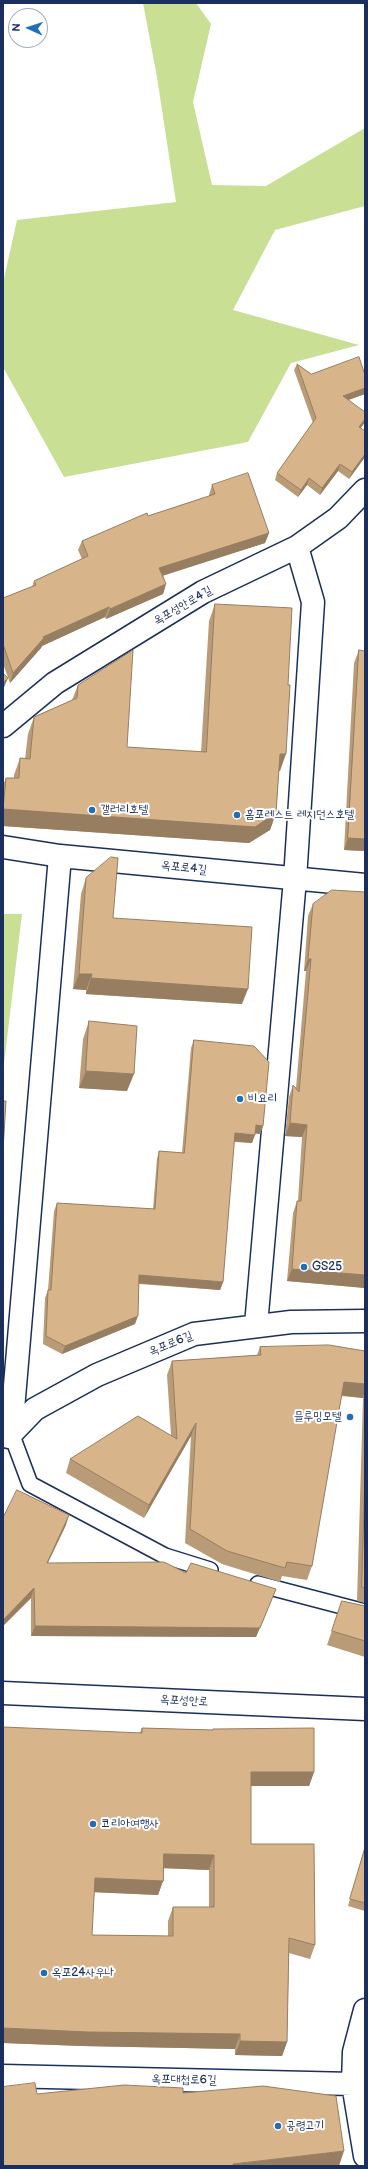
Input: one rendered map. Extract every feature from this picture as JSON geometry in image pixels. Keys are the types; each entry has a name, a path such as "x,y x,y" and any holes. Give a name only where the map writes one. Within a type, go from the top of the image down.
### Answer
{"street":[{"name":"옥포성안로4길","path":"3,726 54,683 203,592 297,547 338,518 365,490"},
{"path":"256,1326 296,879 313,602 297,547"},
{"name":"옥포로4길","path":"3,847 60,856 365,885"},
{"path":"7,1437 60,856"},
{"name":"옥포로6길","path":"7,1437 35,1409 97,1375 194,1334 291,1322 365,1322"},
{"name":"옥포성안로","path":"3,1693 365,1709"},
{"path":"365,2010 354,2052 359,2086 365,2156"},
{"name":"옥포대첩로6길","path":"3,2076 359,2086"}],"lane":[{"path":"7,1437 30,1484 165,1556 226,1575"},
{"path":"241,1579 365,1612"}],"green space":[{"path":"143,3 196,3 211,24 193,102 212,185 266,186 365,128 365,206 275,230 233,310 359,345 291,363 248,442 64,477 3,367 3,283 17,220 176,202 157,77"},
{"path":"3,914 22,914 3,1072"}],"building":[{"path":"359,357 365,375 365,388 343,396 365,412 365,419 359,427 365,431 365,454 352,472 340,464 322,488 309,478 301,490 277,473 316,418 297,364 311,374"},
{"path":"248,473 269,533 159,568 166,584 110,609 109,607 43,637 44,638 13,673 3,644 3,598 36,585 34,581 88,556 82,541 147,513 148,516 215,494 212,485"},
{"path":"215,604 292,608 286,754 280,754 276,813 255,827 3,809 6,778 19,778 20,758 30,759 34,717 77,698 78,685 133,650 127,747 206,752"},
{"path":"359,650 365,651 365,839 348,838"},
{"path":"3,673 8,678 3,683"},
{"path":"111,857 118,858 113,918 252,927 248,989 91,978 92,974 79,974 86,878"},
{"path":"332,890 365,892 365,1275 292,1269 297,1201 301,1201 307,1125 290,1123 293,1085 299,1092 311,959 308,959 313,904"},
{"path":"89,1021 137,1026 134,1074 86,1071"},
{"path":"194,1040 254,1046 269,1062 263,1126 256,1125 255,1135 235,1133 223,1282 139,1275 138,1316 65,1346 46,1336 48,1290 51,1290 57,1203 155,1209 159,1151 184,1153"},
{"path":"3,1101 6,1101 3,1150"},
{"path":"329,1345 365,1351 365,1384 344,1382 312,1566 287,1562 285,1568 227,1551 190,1529 196,1423 149,1505 70,1459 138,1416 177,1439 172,1361 261,1355 260,1347"},
{"path":"365,1474 365,1588 362,1587"},
{"path":"17,1490 69,1515 47,1563 164,1562 186,1573 191,1563 276,1589 260,1628 35,1626 34,1588 3,1620 3,1518"},
{"path":"342,1601 365,1606 365,1641 332,1631"},
{"path":"3,1727 142,1733 142,1728 213,1730 314,1728 314,1772 251,1772 251,1844 314,1844 315,1945 289,1938 287,2042 240,2041 240,2034 87,2032 3,2028","holes":["164,1854 214,1855 214,1907 173,1907 173,1936 92,1935 95,1878 163,1881"]},
{"path":"365,1848 365,1903 350,1899"},
{"path":"35,2083 37,2094 124,2085 183,2088 183,2093 263,2086 336,2096 344,2151 233,2164 233,2166 3,2166 3,2087"}],"place":[{"name":"갤러리호텔","path":"92,810"},
{"name":"홈포레스트 레지던스호텔","path":"237,815"},
{"name":"비요리","path":"240,1099"},
{"name":"GS25","path":"304,1267"},
{"name":"믈루밍모텔","path":"350,1417"},
{"name":"코리아여행사","path":"93,1824"},
{"name":"옥포24사우나","path":"44,1973"},
{"name":"공령고기","path":"278,2126"}]}
